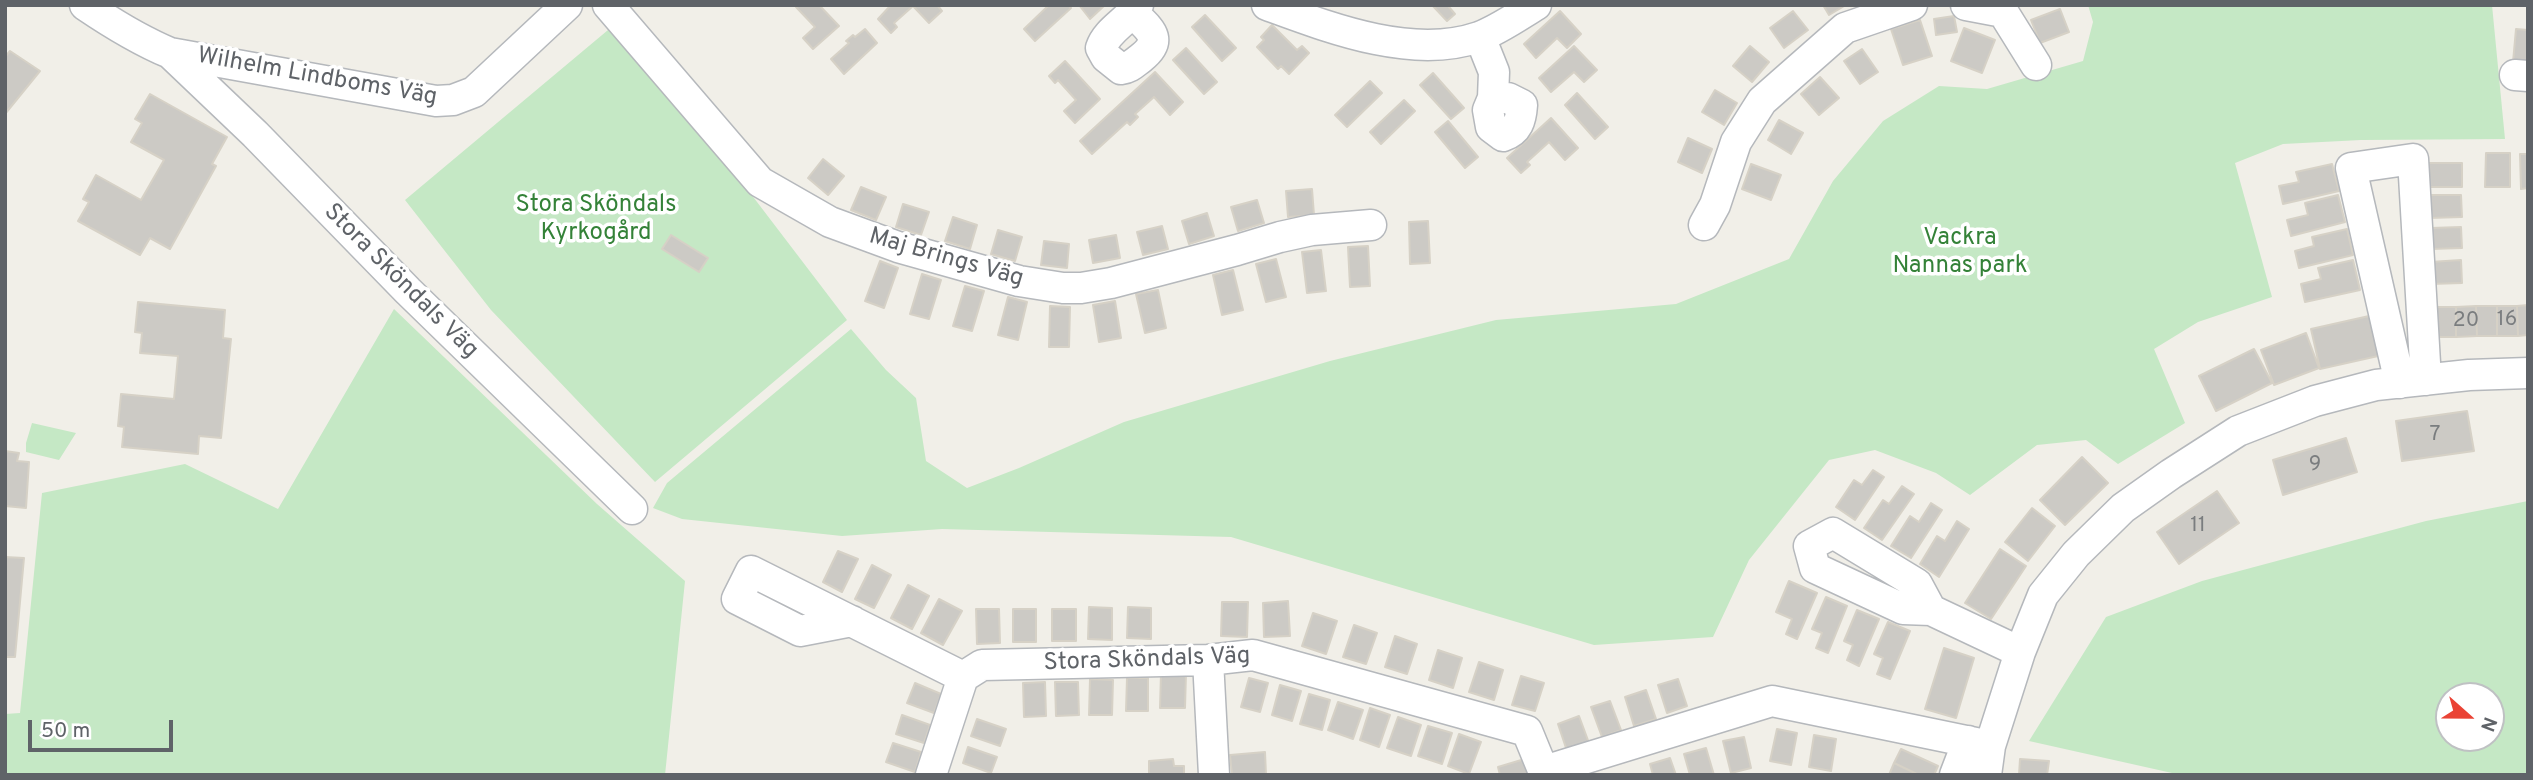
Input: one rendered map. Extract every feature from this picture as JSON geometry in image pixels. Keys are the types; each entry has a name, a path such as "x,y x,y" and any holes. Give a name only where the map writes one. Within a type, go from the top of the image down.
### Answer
{"street":[{"name":"Wilhelm Lindboms Väg","path":"85,5 145,43 170,53 436,101 453,100 474,92 567,5"},
{"name":"Maj Brings Väg","path":"608,5 760,182 830,222 898,247 1019,281 1081,288 1111,283 1279,237 1312,230 1371,225"},
{"path":"1267,5 1324,26 1391,42 1428,44 1480,37 1536,5"},
{"path":"1704,225 1715,205 1736,142 1762,101 1845,28 1912,5"},
{"path":"1966,5 2002,9 2036,65"},
{"path":"1480,37 1493,72 1493,98"},
{"name":"Stora Sköndals Väg","path":"170,53 254,134 408,291 632,509"},
{"path":"2413,159 2413,381 2351,168 2413,159"},
{"path":"1955,775 1981,754 2043,595 2076,554 2123,508 2171,474 2238,431 2315,401 2376,385 2469,375 2528,373"},
{"path":"1931,610 2020,652"},
{"path":"852,621 963,677 931,775"},
{"name":"Stora Sköndals Väg","path":"963,677 982,665 1208,660 1254,655 1527,732 1544,773"},
{"path":"1208,660 1214,775"},
{"path":"1544,773 1772,701 1981,754"}],"green space":[{"name":"Vackra Nannas park","path":"2088,5 2492,5 2505,139 2361,140 2283,144 2235,163 2272,297 2198,322 2154,349 2185,423 2118,464 2086,440 2037,445 1970,495 1936,473 1875,450 1829,460 1749,560 1713,637 1594,645 1231,537 942,529 842,536 682,519 653,508 667,483 851,329 886,370 916,398 926,461 967,488 1124,422 1330,361 1496,320 1676,304 1789,259 1833,181 1883,121 1939,86 1987,89 2083,61 2093,22"},
{"name":"Stora Sköndals Kyrkogård","path":"614,25 709,139 847,320 655,482 491,310 405,200"},
{"path":"394,309 597,504 685,581 665,775 5,775 5,714 20,713 42,493 185,464 278,509"},
{"path":"32,423 76,433 59,460 26,452"},
{"path":"2528,501 2528,775 2181,775 2029,741 2106,617 2202,581 2426,521"}],"building":[{"path":"797,5 819,5 839,26 813,49 803,38 815,27"},
{"path":"891,5 937,5 942,11 929,23 913,6 894,23 897,27 891,33 878,19"},
{"path":"1049,5 1068,5 1071,8 1035,41 1024,29"},
{"path":"1079,5 1105,5 1090,19"},
{"path":"1432,5 1451,5 1449,7 1455,14 1447,21"},
{"path":"1823,5 1846,5 1829,15"},
{"path":"2060,9 2069,32 2040,43 2031,20"},
{"path":"1560,11 1581,34 1567,48 1557,38 1536,58 1524,44"},
{"path":"1793,11 1808,30 1784,48 1770,28"},
{"path":"1205,15 1236,48 1222,61 1192,27"},
{"path":"1954,16 1957,32 1936,35 1934,19"},
{"path":"1920,20 1932,56 1903,65 1891,29"},
{"path":"1272,25 1297,50 1302,46 1309,53 1289,74 1281,66 1278,69 1257,47 1264,40 1261,37"},
{"path":"1964,28 1995,40 1982,73 1951,61"},
{"path":"865,29 877,43 844,74 831,59 849,43 846,41"},
{"path":"2516,29 2528,30 2528,63 2513,62"},
{"path":"1574,46 1597,70 1584,82 1574,72 1551,92 1539,78"},
{"path":"1750,46 1769,62 1752,82 1733,66"},
{"path":"1186,48 1217,82 1204,94 1173,60"},
{"path":"1862,49 1878,72 1860,84 1844,61"},
{"path":"10,51 40,71 5,114 5,57"},
{"path":"1065,61 1100,99 1075,123 1064,111 1076,100 1058,80 1055,83 1049,76"},
{"path":"1155,72 1183,102 1170,115 1154,97 1135,114 1138,117 1130,125 1127,122 1092,154 1080,141"},
{"path":"1433,73 1464,108 1451,119 1420,85"},
{"path":"1820,77 1839,98 1819,115 1801,94"},
{"path":"1370,81 1382,93 1347,127 1335,115"},
{"path":"1715,90 1737,103 1724,125 1702,112"},
{"path":"1577,93 1608,127 1595,139 1565,105"},
{"path":"150,94 227,137 212,164 216,166 170,249 150,238 140,255 78,221 89,202 83,199 96,175 141,200 164,160 131,142 142,123 135,119"},
{"path":"1404,100 1415,111 1381,144 1370,132"},
{"path":"1551,118 1578,148 1565,160 1549,142 1527,162 1530,165 1521,173 1507,158"},
{"path":"1779,120 1803,133 1791,154 1768,140"},
{"path":"1448,121 1478,157 1465,168 1435,132"},
{"path":"1688,138 1712,149 1702,173 1678,162"},
{"path":"2486,153 2510,153 2510,187 2485,187"},
{"path":"2520,154 2528,154 2528,188 2521,189"},
{"path":"823,159 844,176 828,195 808,178"},
{"path":"2429,163 2462,163 2462,187 2429,187"},
{"path":"1751,164 1781,175 1771,200 1742,189"},
{"path":"2332,164 2339,191 2283,204 2279,186 2299,182 2296,172"},
{"path":"861,187 886,197 876,220 851,210"},
{"path":"1312,189 1314,215 1288,217 1286,191"},
{"path":"2338,195 2345,222 2291,236 2287,220 2308,215 2305,203"},
{"path":"2428,195 2461,195 2462,217 2429,218"},
{"path":"1257,200 1264,223 1238,231 1231,207"},
{"path":"903,204 929,212 921,235 896,227"},
{"path":"1207,213 1214,236 1189,244 1182,221"},
{"path":"953,217 977,225 970,249 945,241"},
{"path":"1428,221 1430,263 1410,264 1409,222"},
{"path":"1162,226 1168,249 1143,255 1137,232"},
{"path":"2461,227 2462,248 2431,249 2431,228"},
{"path":"2347,229 2353,255 2299,268 2295,251 2314,246 2312,237"},
{"path":"998,230 1022,237 1015,261 991,254"},
{"path":"671,235 708,258 699,272 662,249"},
{"path":"1116,235 1120,258 1093,263 1089,240"},
{"path":"1044,241 1069,244 1067,268 1041,265"},
{"path":"1368,246 1370,286 1350,287 1348,247"},
{"path":"1321,250 1326,291 1307,293 1302,252"},
{"path":"1276,259 1286,297 1266,302 1256,264"},
{"path":"2353,260 2360,290 2305,302 2301,284 2321,279 2318,268"},
{"path":"2461,260 2462,283 2430,284 2430,262"},
{"path":"880,261 898,268 884,308 865,301"},
{"path":"1233,270 1243,310 1222,315 1213,275"},
{"path":"922,274 941,280 929,319 910,314"},
{"path":"965,286 984,291 972,331 953,326"},
{"path":"1158,290 1166,328 1145,333 1136,294"},
{"path":"1008,297 1027,302 1018,340 998,335"},
{"path":"1115,301 1121,338 1099,342 1093,305"},
{"path":"138,302 225,310 223,338 231,339 221,438 199,436 198,454 122,447 124,427 118,426 121,394 174,399 178,356 140,353 142,333 135,332"},
{"path":"2528,305 2528,335 2518,336 2517,306"},
{"path":"1050,306 1070,307 1069,347 1049,347"},
{"path":"2476,306 2477,336 2456,337 2456,307"},
{"path":"2476,306 2497,306 2497,336 2477,336"},
{"path":"2497,306 2517,306 2518,336 2497,336"},
{"path":"2436,307 2456,307 2456,337 2436,337"},
{"path":"2378,314 2387,354 2320,369 2311,329"},
{"path":"2306,333 2319,368 2274,385 2261,350"},
{"path":"2254,349 2272,383 2216,411 2199,376"},
{"path":"2467,411 2474,451 2402,461 2396,421"},
{"path":"2346,438 2357,472 2283,495 2273,460"},
{"path":"5,451 19,453 17,461 29,462 26,508 5,506"},
{"path":"2082,457 2108,483 2065,525 2040,500"},
{"path":"1873,470 1884,477 1855,520 1836,507 1854,480 1862,485"},
{"path":"1902,486 1914,494 1882,540 1864,528 1883,500 1889,504"},
{"path":"2217,491 2239,523 2179,564 2157,532"},
{"path":"1931,503 1942,510 1911,558 1891,546 1910,516 1919,522"},
{"path":"2032,508 2055,526 2028,561 2005,542"},
{"path":"1957,521 1969,529 1939,577 1920,564 1937,536 1945,541"},
{"path":"2000,549 2026,566 1991,619 1965,603"},
{"path":"838,551 858,559 842,592 823,582"},
{"path":"5,557 24,558 15,657 5,657"},
{"path":"872,565 891,575 874,608 855,599"},
{"path":"1789,581 1817,593 1797,639 1786,634 1792,619 1776,612"},
{"path":"908,585 929,596 912,629 891,618"},
{"path":"1826,597 1847,606 1828,653 1816,648 1822,633 1812,629"},
{"path":"939,599 962,611 943,645 921,633"},
{"path":"1288,601 1290,636 1264,637 1263,603"},
{"path":"1222,602 1248,602 1247,637 1221,636"},
{"path":"1089,607 1112,608 1112,640 1088,639"},
{"path":"1128,607 1151,608 1151,639 1127,638"},
{"path":"976,609 999,609 1000,643 977,644"},
{"path":"1013,609 1036,609 1036,642 1013,642"},
{"path":"1052,609 1076,609 1076,641 1052,641"},
{"path":"1857,610 1879,619 1859,666 1847,660 1853,645 1844,641"},
{"path":"1313,613 1337,621 1326,654 1302,646"},
{"path":"1888,622 1910,631 1890,679 1877,674 1883,658 1874,654"},
{"path":"1354,625 1377,633 1366,664 1343,657"},
{"path":"1395,636 1417,644 1407,674 1385,667"},
{"path":"1944,648 1974,658 1956,718 1925,709"},
{"path":"1438,650 1462,658 1453,688 1429,680"},
{"path":"1479,662 1503,670 1494,700 1469,692"},
{"path":"1161,673 1186,673 1185,708 1160,708"},
{"path":"1521,676 1544,683 1535,711 1512,705"},
{"path":"1127,678 1148,678 1148,711 1126,711"},
{"path":"1249,678 1268,683 1260,712 1241,707"},
{"path":"1090,679 1113,680 1112,715 1089,715"},
{"path":"1678,679 1687,706 1667,713 1658,685"},
{"path":"1045,682 1046,716 1024,717 1023,683"},
{"path":"1055,682 1078,682 1079,715 1056,716"},
{"path":"915,683 941,694 934,713 907,703"},
{"path":"1280,685 1301,691 1292,721 1272,715"},
{"path":"1646,690 1656,719 1634,726 1625,697"},
{"path":"1309,694 1330,700 1322,730 1300,724"},
{"path":"1610,701 1621,730 1602,737 1591,707"},
{"path":"1338,702 1363,710 1353,739 1328,730"},
{"path":"1370,708 1390,715 1379,747 1360,740"},
{"path":"902,715 930,725 924,743 896,734"},
{"path":"1579,716 1589,743 1567,751 1558,724"},
{"path":"1398,717 1421,725 1411,756 1387,748"},
{"path":"977,719 1006,729 1000,746 971,736"},
{"path":"1428,726 1452,733 1442,764 1418,756"},
{"path":"1777,729 1797,733 1791,765 1770,761"},
{"path":"1459,734 1481,742 1469,774 1448,766"},
{"path":"1814,735 1836,739 1831,771 1809,767"},
{"path":"1744,737 1751,768 1731,773 1723,741"},
{"path":"893,743 921,752 915,772 886,762"},
{"path":"968,747 997,757 991,773 963,763"},
{"path":"1706,748 1714,775 1690,775 1684,754"},
{"path":"1901,749 1938,766 1934,775 1919,775 1894,763"},
{"path":"1265,752 1266,775 1232,775 1230,755"},
{"path":"1528,758 1533,775 1500,775 1498,767"},
{"path":"1670,758 1676,775 1653,775 1650,764"},
{"path":"1173,759 1174,766 1184,766 1184,775 1149,775 1149,761"},
{"path":"2020,759 2049,761 2047,775 2019,775"},
{"path":"1894,763 1919,775 1889,775"}]}
